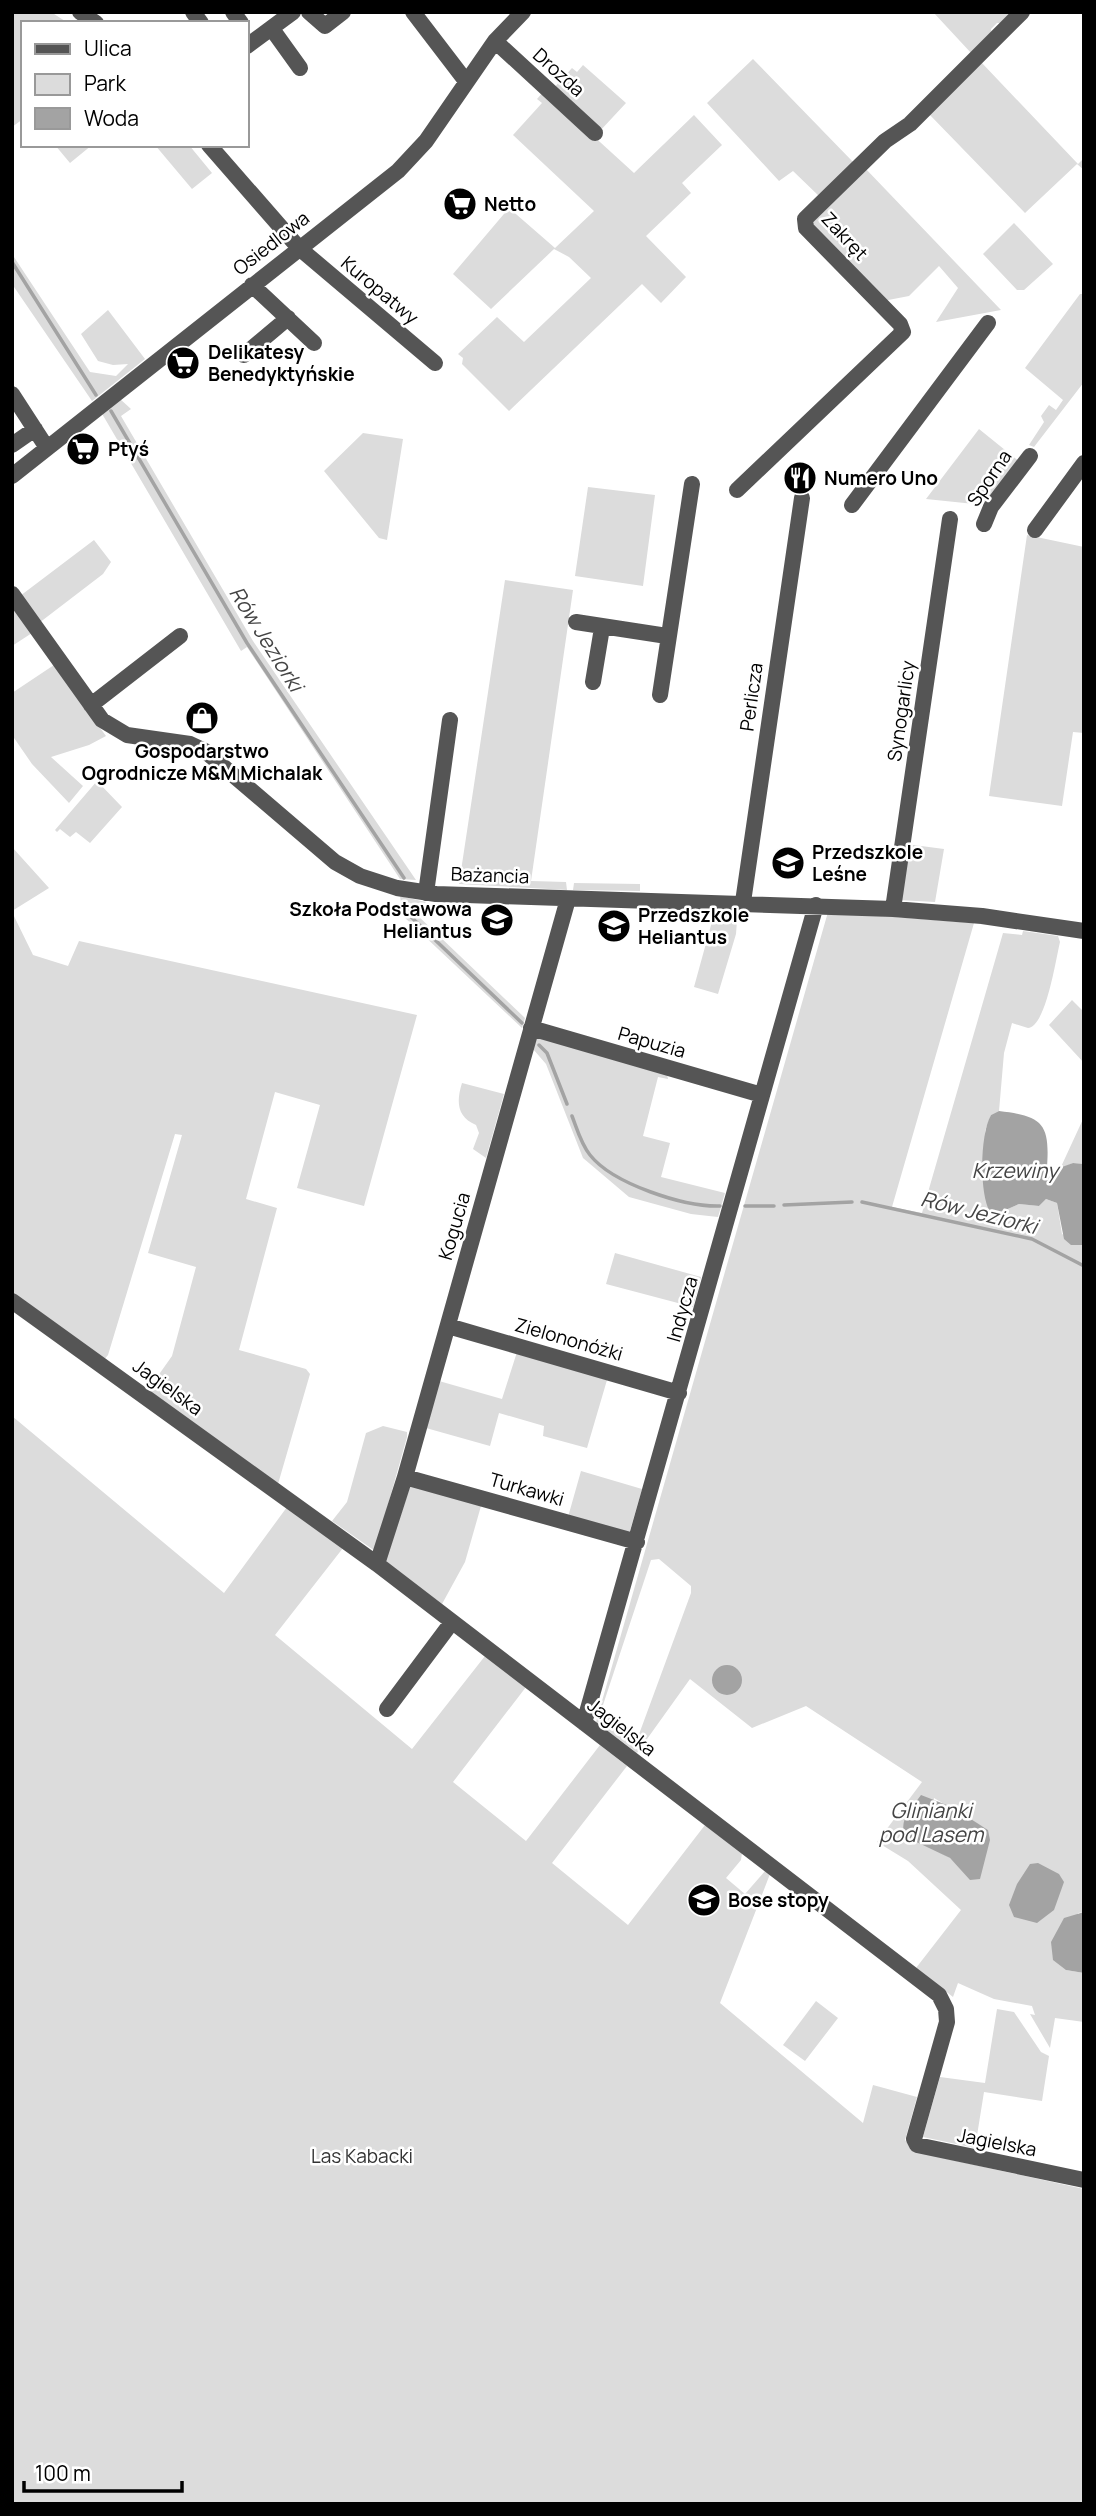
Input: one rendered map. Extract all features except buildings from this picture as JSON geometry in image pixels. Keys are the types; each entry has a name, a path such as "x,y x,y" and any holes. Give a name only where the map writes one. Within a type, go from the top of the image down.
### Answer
{"street":[{"path":"250,39 272,29 293,12"},
{"path":"309,12 325,26 343,12"},
{"path":"413,12 465,80"},
{"name":"Osiedlowa","path":"12,476 412,157 445,114 465,80 495,41 523,12"},
{"name":"Zakręt","path":"737,490 903,334 900,324 806,228 805,219 885,141 910,124 1022,12"},
{"path":"272,29 300,68"},
{"name":"Drozda","path":"495,41 595,133"},
{"name":"Kuropatwy","path":"211,147 299,248 435,363"},
{"path":"252,285 314,343"},
{"path":"244,355 288,318"},
{"path":"852,505 988,323"},
{"path":"12,394 47,448"},
{"path":"12,445 35,429"},
{"name":"Sporna","path":"984,524 991,507 1030,456"},
{"path":"1035,530 1084,463"},
{"path":"660,695 692,484"},
{"name":"Perlicza","path":"743,902 802,498"},
{"name":"Synogarlicy","path":"893,909 950,519"},
{"name":"Bażancia","path":"12,594 95,702 102,720 127,735 190,744 205,751 335,862 385,884 426,893 893,909 974,915 1084,931"},
{"path":"576,622 667,636"},
{"path":"593,682 602,628"},
{"path":"95,702 180,636"},
{"path":"426,893 450,720"},
{"name":"Kogucia","path":"377,1564 405,1477 568,899"},
{"name":"Indycza","path":"584,1723 816,905"},
{"name":"Papuzia","path":"531,1028 762,1095"},
{"name":"Jagielska","path":"12,1301 377,1564 939,1995 946,2009 947,2022 914,2139 917,2146 1084,2180"},
{"name":"Zielononóżki","path":"448,1326 678,1393"},
{"name":"Turkawki","path":"405,1477 636,1542"},
{"path":"387,1709 452,1622"}],"green space":[{"path":"12,12 51,12 65,21 21,21 21,120 12,127"},
{"path":"933,12 1009,12 1011,15 991,29 992,34 972,54"},
{"path":"753,59 854,163 821,198 793,171 779,181 707,103"},
{"path":"981,62 1078,164 1084,158 1084,170 1077,164 1025,213 928,113"},
{"path":"583,65 626,103 599,132 552,90 572,68 577,72"},
{"path":"544,91 634,173 694,115 722,145 682,183 691,193 646,236 686,277 661,303 642,284 509,411 462,364 463,358 458,354 497,317 524,342 591,278 569,257 554,249 491,309 453,274 509,208 555,248 594,211 513,135 542,103 537,99"},
{"path":"57,147 90,147 70,163"},
{"path":"157,147 191,147 212,173 192,189"},
{"path":"864,167 1001,310 936,322 958,288 939,266 909,296 883,301 812,228 810,220"},
{"path":"1014,223 1053,264 1024,290 1017,290 983,254"},
{"path":"12,254 90,372 116,376 128,364 113,365 98,361 81,334 108,310 145,359 92,401 12,284"},
{"path":"1080,294 1084,294 1084,382 1034,447 1029,445 1044,422 1041,416 1049,405 1056,410 1063,400 1025,368"},
{"path":"119,398 131,409 121,416 253,641 416,880 400,879 247,647 241,651 101,412"},
{"path":"979,429 1021,463 984,505 926,499"},
{"path":"363,433 403,439 387,540 379,538 324,471"},
{"path":"588,487 655,495 643,586 575,576"},
{"path":"1027,535 1084,547 1084,733 1073,732 1062,806 989,796"},
{"path":"94,540 111,562 103,574 39,623 20,596"},
{"path":"505,580 573,590 531,881 566,882 567,890 459,884"},
{"path":"12,607 32,633 12,646"},
{"path":"54,665 106,736 89,745 51,757 83,786 69,803 32,764 12,735 12,693"},
{"path":"97,781 122,807 90,843 76,832 70,837 60,829 57,832 55,830"},
{"path":"906,844 944,849 935,902 898,900"},
{"path":"12,847 49,888 12,911"},
{"path":"574,883 640,884 640,891 573,890"},
{"path":"400,896 426,902 415,913 525,1018 522,1028 403,916"},
{"path":"716,907 738,907 736,934 718,994 694,987"},
{"path":"12,912 33,955 68,966 79,941 417,1015 364,1206 297,1188 320,1105 275,1092 246,1199 277,1208 239,1350 306,1369 310,1374 278,1484 148,1390 172,1356 196,1267 148,1253 182,1135 175,1134 108,1355 103,1361 12,1293"},
{"path":"828,912 974,923 892,1207 922,1213 1003,933 1022,935 1023,931 1058,936 1060,942 1053,976 1040,1016 1034,1025 1028,1028 1012,1023 1004,1053 999,1111 991,1115 985,1131 1001,1212 1019,1204 1039,1206 1046,1199 1057,1203 1062,1234 1084,1245 1084,1912 1078,1913 1066,1970 1084,1973 1084,2022 1055,2018 1050,2048 1030,2014 1035,2015 1032,2006 994,1999 958,1983 953,1997 916,1968 961,1910 908,1861 877,1842 922,1782 806,1706 752,1728 690,1679 637,1753 596,1722","holes":["659,1559 691,1586 691,1593 638,1737 601,1711 651,1560","934,1798 988,1830 964,1871 950,1858 928,1846"]},
{"path":"1072,1000 1084,1012 1084,1063 1049,1025"},
{"path":"540,1037 667,1074 668,1079 658,1077 643,1136 670,1143 661,1177 725,1193 718,1217 691,1214 629,1197 583,1158 546,1064 533,1049"},
{"path":"462,1083 504,1094 486,1158 473,1149 479,1133 476,1125 465,1118 460,1108"},
{"path":"1084,1117 1084,1164 1073,1163 1060,1169"},
{"path":"615,1253 701,1277 693,1307 606,1284"},
{"path":"517,1352 607,1380 587,1448 543,1436 544,1426 499,1413 490,1446 426,1428 439,1381 502,1399"},
{"name":"Las Kabacki","path":"12,1416 224,1593 287,1507 343,1548 275,1635 412,1749 485,1656 526,1687 453,1782 526,1841 600,1745 627,1766 552,1863 628,1925 705,1825 742,1853 741,1860 726,1878 745,1894 765,1871 770,1874 720,2003 863,2123 873,2085 917,2097 905,2140 916,2152 1084,2189 1084,2504 12,2504"},
{"path":"383,1426 407,1432 407,1437 375,1551 332,1521 347,1502 366,1433"},
{"path":"581,1471 642,1489 629,1534 568,1517"},
{"path":"411,1484 481,1506 465,1562 442,1604 385,1562"},
{"path":"816,2001 838,2018 805,2061 783,2045"},
{"path":"997,2009 1014,2012 1041,2052 1049,2056 1042,2101 984,2092 975,2148 923,2137 940,2077 985,2083"}],"water":[{"name":"Krzewiny","path":"999,1111 1025,1116 1041,1125 1047,1141 1047,1167 1051,1171 1073,1163 1084,1164 1084,1245 1071,1245 1064,1239 1057,1203 1046,1199 1039,1206 1019,1204 1001,1212 990,1212 984,1192 983,1149 987,1124 991,1115"},
{"path":"727,1665 738,1669 742,1680 738,1691 727,1695 716,1691 712,1680 716,1669"},
{"name":"Glinianki pod Lasem","path":"921,1795 952,1807 988,1830 990,1840 980,1879 970,1880 950,1858 906,1837 904,1820"},
{"name":"Glinianki pod Lasem","path":"1038,1863 1059,1874 1064,1882 1054,1910 1037,1923 1014,1917 1009,1905 1017,1884 1030,1864"},
{"path":"1084,1912 1084,1973 1066,1970 1053,1960 1051,1942 1064,1918"}],"waterway":[{"path":"12,262 96,395"},
{"name":"Rów Jeziorki","path":"111,411 247,643 404,878"},
{"name":"Rów Jeziorki","path":"407,905 408,914 522,1023"},
{"name":"Rów Jeziorki","path":"539,1045 547,1053 567,1104"},
{"name":"Rów Jeziorki","path":"572,1116 587,1151 601,1166 615,1175 669,1198 720,1206"},
{"name":"Rów Jeziorki","path":"784,1205 852,1202"},
{"name":"Rów Jeziorki","path":"862,1202 1032,1239 1084,1266"},
{"name":"Rów Jeziorki","path":"745,1206 774,1206"}],"place":[{"name":"Netto","path":"460,204"},
{"name":"Delikatesy Benedyktyńskie","path":"183,363"},
{"name":"Ptyś","path":"83,449"},
{"name":"Numero Uno","path":"800,478"},
{"name":"Gospodarstwo Ogrodnicze M&M Michalak","path":"202,718"},
{"name":"Przedszkole Leśne","path":"788,863"},
{"name":"Szkoła Podstawowa Heliantus","path":"497,920"},
{"name":"Przedszkole Heliantus","path":"614,926"},
{"name":"Bose stopy","path":"704,1900"}]}
